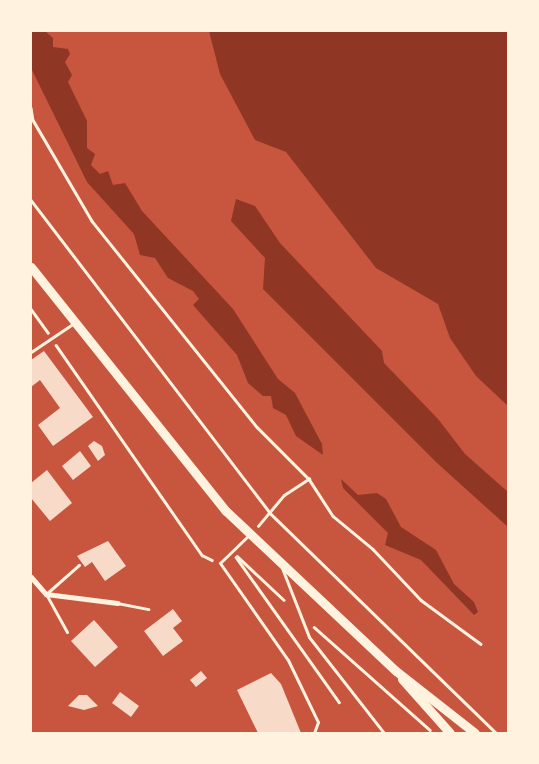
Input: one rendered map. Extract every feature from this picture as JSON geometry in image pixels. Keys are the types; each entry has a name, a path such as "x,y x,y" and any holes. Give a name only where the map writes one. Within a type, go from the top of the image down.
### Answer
{"main road":[{"path":"31,267 203,485 281,565 396,671 475,733"},
{"path":"396,671 450,733"}],"street":[{"path":"31,577 46,594 117,603"}],"lane":[{"path":"31,352 74,323"},
{"path":"250,534 220,563 288,660 318,722 314,733"},
{"path":"67,632 46,594 80,565"},
{"path":"281,565 309,637 384,733"},
{"path":"117,603 148,609"}],"path":[{"path":"31,108 33,120 92,221 257,427 310,479 333,516 373,549 421,600 481,644"},
{"path":"31,200 270,513 496,733"},
{"path":"31,309 202,555 220,563"},
{"path":"250,534 284,495 310,479"},
{"path":"232,552 301,616 434,733"},
{"path":"232,552 339,702"}],"shaded area":[{"path":"31,31 45,31 53,38 53,47 68,49 70,54 65,62 72,75 68,82 87,121 87,148 95,154 91,165 100,174 108,171 113,185 125,183 142,211 233,309 278,379 295,393 322,444 323,455 296,436 286,415 273,408 271,396 263,396 248,383 237,355 193,305 199,299 193,291 168,278 155,258 140,255 134,234 87,182 31,68"},
{"path":"209,31 508,31 508,406 476,376 450,338 438,304 376,268 286,152 255,140 220,74"},
{"path":"236,199 255,206 280,243 382,351 384,363 438,419 465,454 508,492 508,527 436,462 263,289 265,258 231,221"},
{"path":"341,479 358,495 377,493 386,499 401,527 436,550 454,584 474,602 478,612 474,615 421,560 385,545 388,533 343,488"}],"building":[{"path":"44,351 93,417 53,446 38,425 60,408 40,380 31,387 31,360"},
{"path":"94,441 102,446 105,455 98,461 88,446"},
{"path":"80,451 91,466 73,480 62,466"},
{"path":"47,470 72,503 50,521 31,498 31,483"},
{"path":"108,541 126,566 105,581 92,562 85,567 77,556"},
{"path":"173,609 182,621 173,628 183,641 163,656 144,631"},
{"path":"94,620 118,647 95,667 71,641"},
{"path":"201,671 207,678 196,687 190,680"},
{"path":"271,673 281,684 301,733 258,733 237,690"},
{"path":"120,692 139,706 131,717 112,703"},
{"path":"79,695 87,695 98,706 84,710 68,706"}]}
